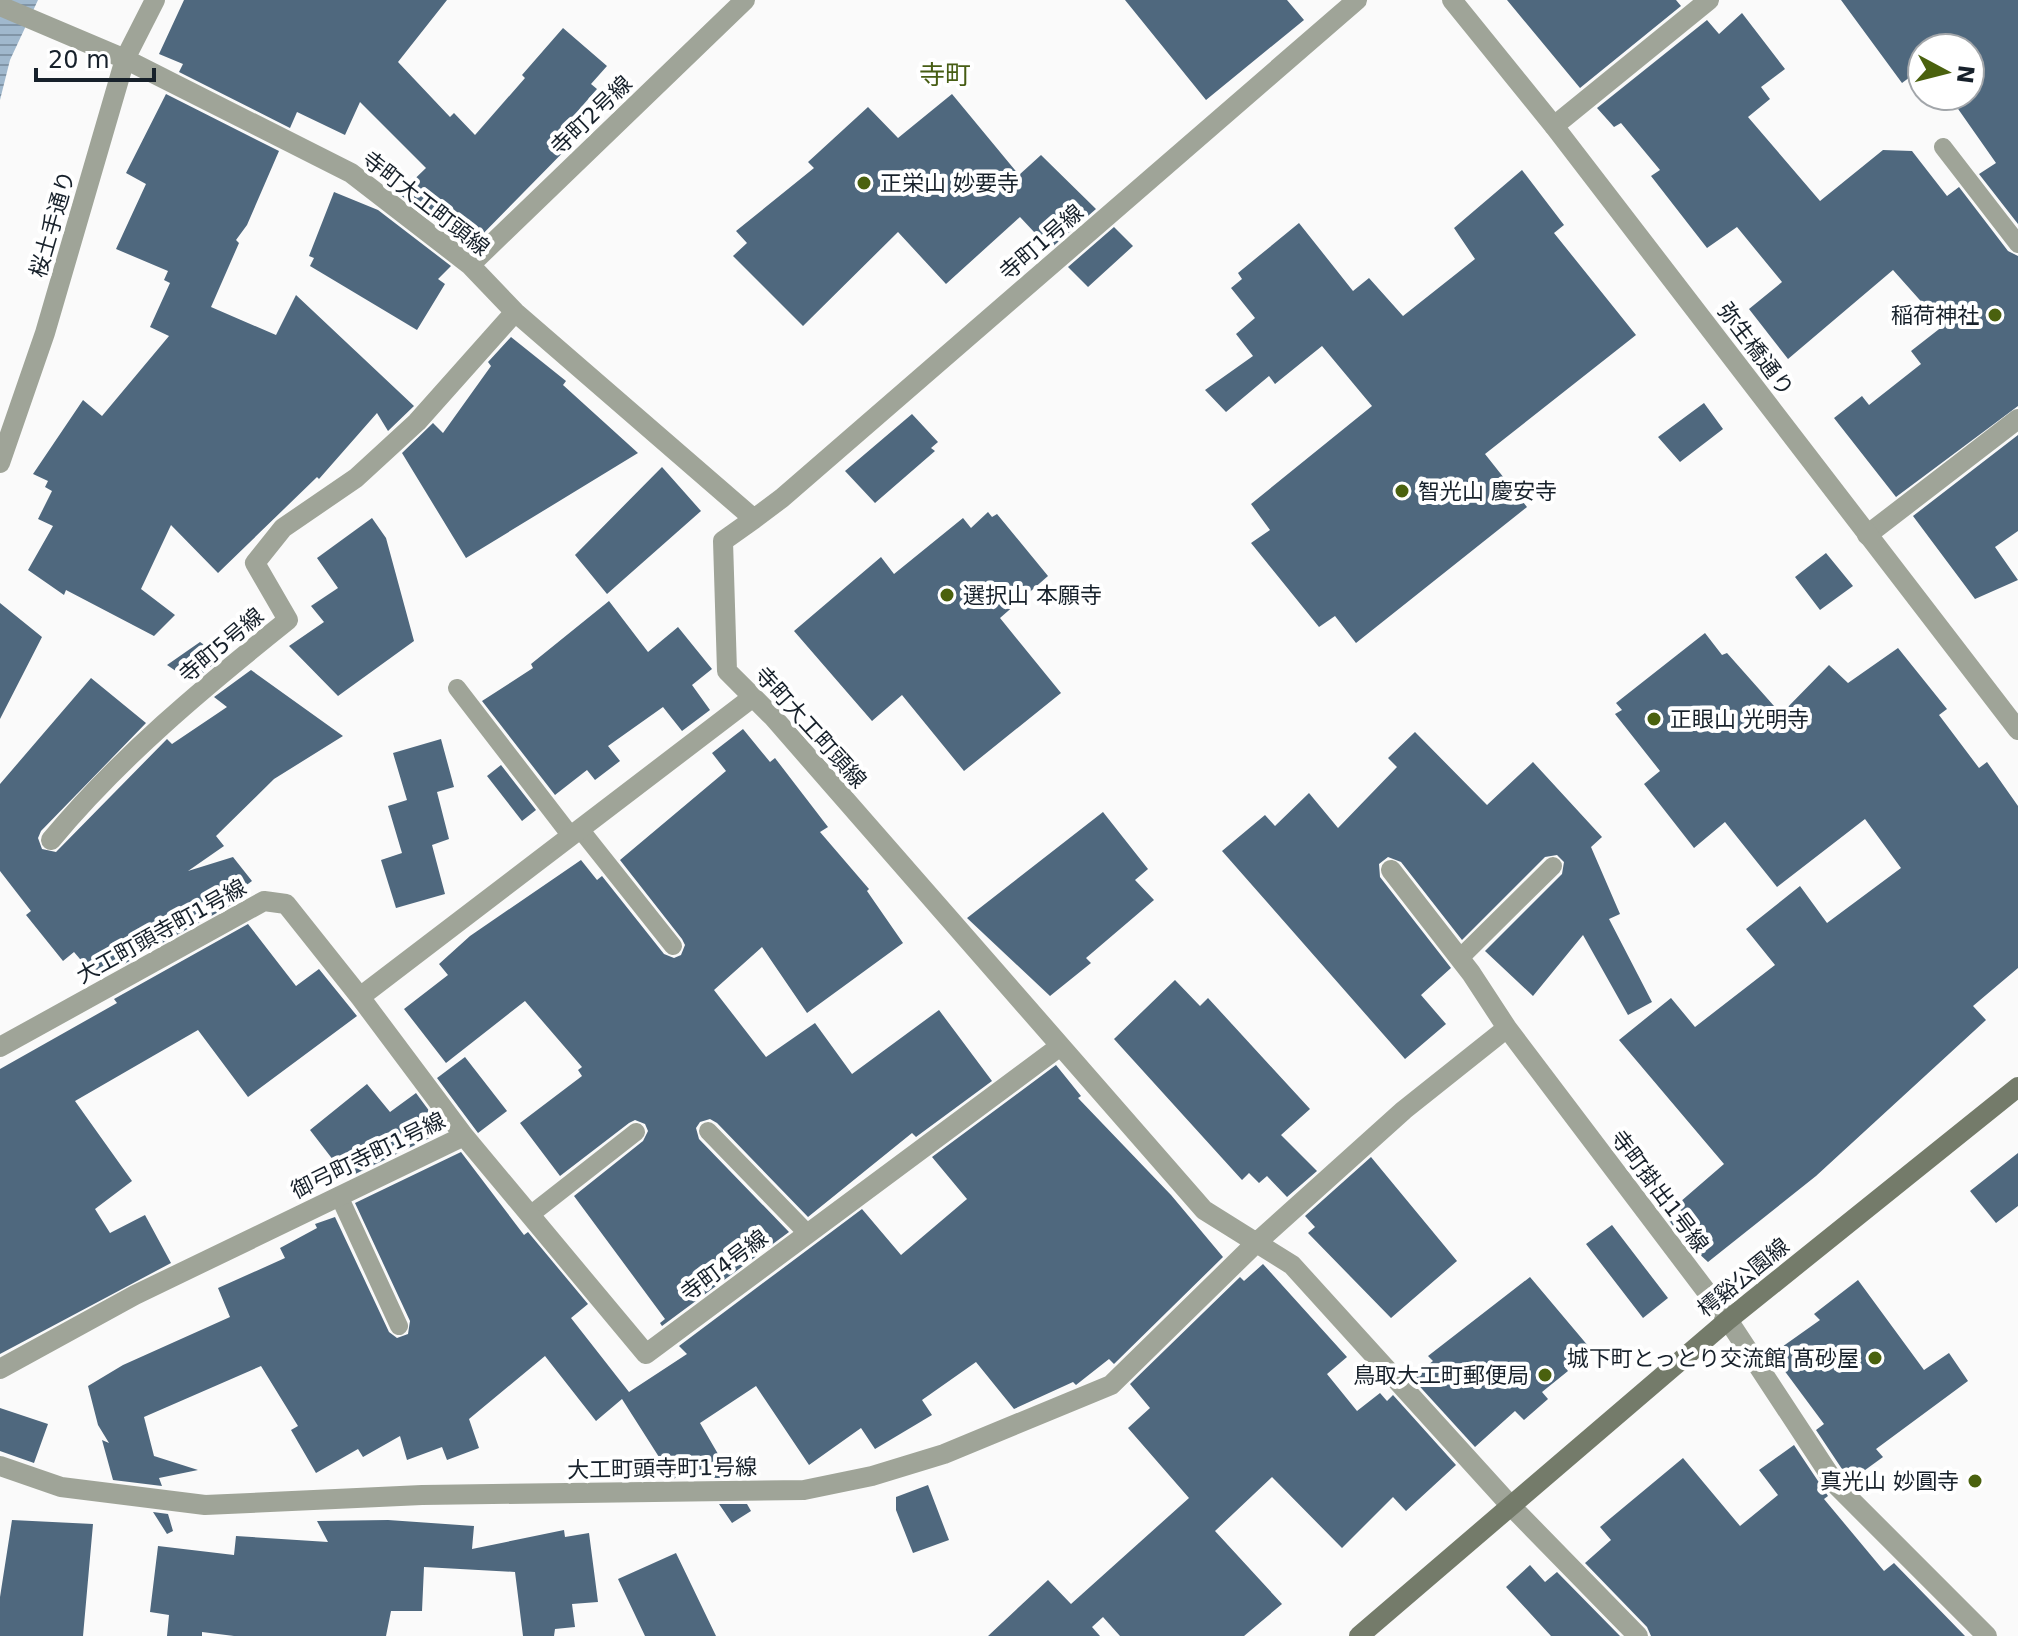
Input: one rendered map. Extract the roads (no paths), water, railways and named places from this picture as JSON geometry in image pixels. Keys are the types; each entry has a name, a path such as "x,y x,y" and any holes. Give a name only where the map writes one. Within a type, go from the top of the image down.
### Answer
{"main road":[{"name":"樗谿公園線","path":"1359,1636 1728,1320 2018,1087"}],"street":[{"name":"桜土手通り","path":"0,463 45,333 125,59 155,0"},
{"name":"寺町2号線","path":"470,265 745,0"},
{"name":"寺町1号線","path":"754,519 1357,0"},
{"name":"弥生橋通り","path":"1452,0 1554,126 2018,730"},
{"path":"1554,126 1709,0"},
{"name":"寺町大工町頭線","path":"0,6 104,49 351,173 470,265 515,312 754,519 723,541 727,671 1204,1210 1292,1265 1510,1505 1638,1636"},
{"name":"寺町5号線","path":"51,840 96,786 238,660 288,620 255,563 283,528 356,478 417,422 515,312"},
{"path":"1867,535 2018,419"},
{"path":"360,997 753,697"},
{"name":"寺町掛出1号線","path":"1391,870 1460,958 1507,1028 1728,1320 1837,1486 1987,1636"},
{"name":"大工町頭寺町1号線","path":"0,1047 264,901 286,904 360,997"},
{"name":"御弓町寺町1号線","path":"0,1369 135,1295 464,1136 360,997"},
{"path":"1255,1244 1404,1110 1507,1028"},
{"name":"寺町4号線","path":"464,1136 646,1354 1059,1047"},
{"name":"大工町頭寺町1号線","path":"0,1466 61,1487 205,1505 422,1495 804,1490 872,1476 944,1454 1111,1385 1255,1244"}],"lane":[{"path":"1943,147 2018,244"},
{"path":"457,688 575,833 673,946"},
{"path":"1460,958 1553,866"},
{"path":"708,1131 807,1233"},
{"path":"530,1215 636,1132"},
{"path":"339,1196 399,1326"}],"water":[{"path":"0,0 38,0 10,60 0,100"}],"place":[{"name":"正栄山 妙要寺","path":"864,183"},
{"name":"稲荷神社","path":"1995,315"},
{"name":"智光山 慶安寺","path":"1402,491"},
{"name":"選択山 本願寺","path":"947,595"},
{"name":"正眼山 光明寺","path":"1654,719"},
{"name":"城下町とっとり交流館 髙砂屋","path":"1875,1358"},
{"name":"鳥取大工町郵便局","path":"1545,1375"},
{"name":"真光山 妙圓寺","path":"1975,1481"}],"district":[{"name":"寺町","path":"945,75"}]}
